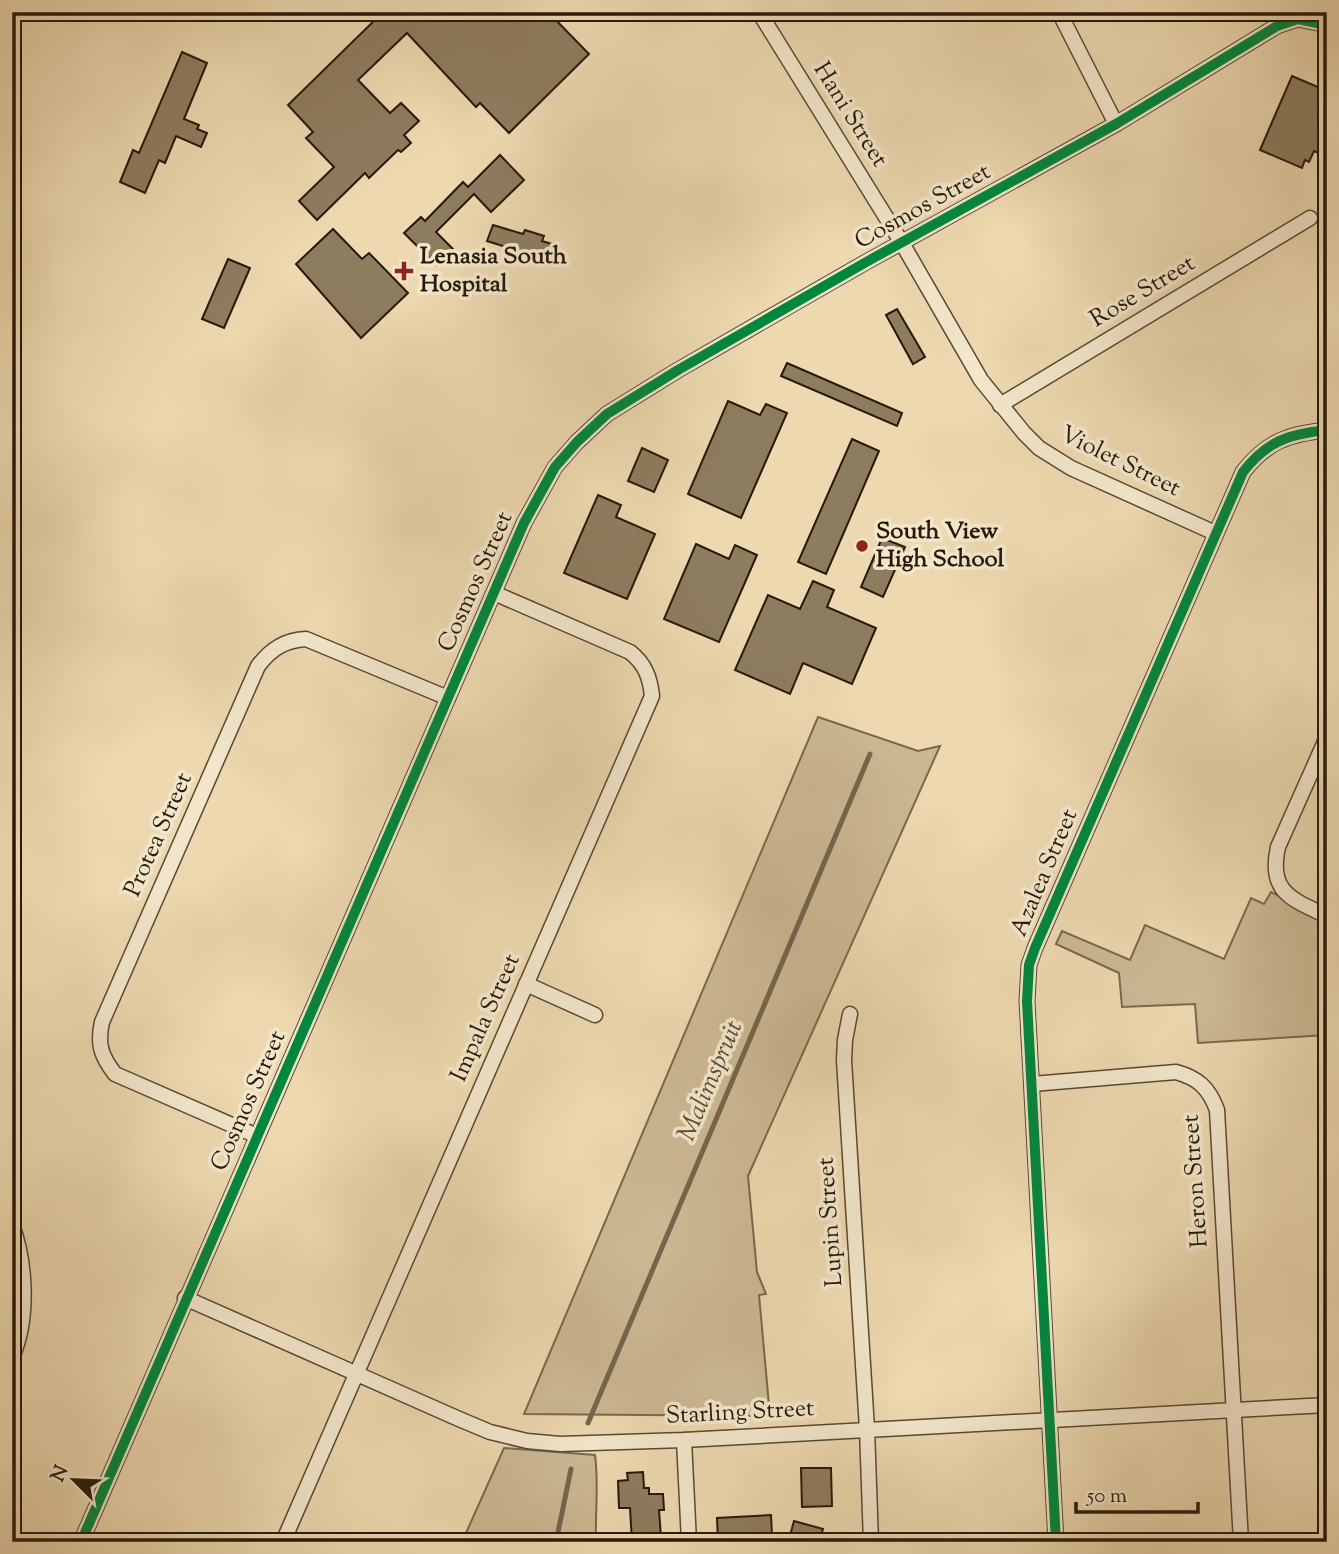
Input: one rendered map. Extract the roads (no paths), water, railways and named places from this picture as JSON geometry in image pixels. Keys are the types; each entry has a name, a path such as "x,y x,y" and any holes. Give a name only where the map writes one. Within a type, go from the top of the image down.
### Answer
{"street":[{"name":"Hani Street","path":"759,12 902,243"},
{"path":"1059,12 1116,124"},
{"name":"Cosmos Street","path":"81,1542 524,523 555,467 607,414 678,370 1116,124 1296,15 1327,26"},
{"name":"Rose Street","path":"1000,405 1311,218"},
{"name":"Violet Street","path":"902,243 966,356 1000,405 1024,433 1054,458 1071,468 1215,533"},
{"name":"Azalea Street","path":"1056,1542 1027,1001 1029,965 1243,472 1252,461 1282,438 1301,432 1327,430"},
{"name":"Impala Street","path":"283,1542 652,696 645,668 630,652 494,593"},
{"name":"Protea Street","path":"257,1136 115,1074 104,1060 100,1049 102,1022 258,666 266,656 285,642 306,639 448,698"},
{"path":"1327,737 1281,840 1275,862 1275,874 1280,888 1288,896 1327,916"},
{"path":"526,984 595,1015"},
{"name":"Lupin Street","path":"850,1013 844,1060 867,1429 871,1542"},
{"name":"Heron Street","path":"1032,1084 1176,1072 1188,1075 1207,1088 1217,1110 1241,1542"},
{"path":"12,1225 18,1244 24,1314 22,1329 12,1357"},
{"name":"Starling Street","path":"185,1298 489,1432 527,1441 559,1444 684,1440 1327,1405"},
{"path":"684,1440 690,1542"}],"waterway":[{"name":"Malimspruit","path":"588,1423 870,754"},
{"path":"556,1542 571,1469"}],"place":[{"name":"Lenasia South Hospital","path":"404,271"},
{"name":"South View High School","path":"862,546"}]}
